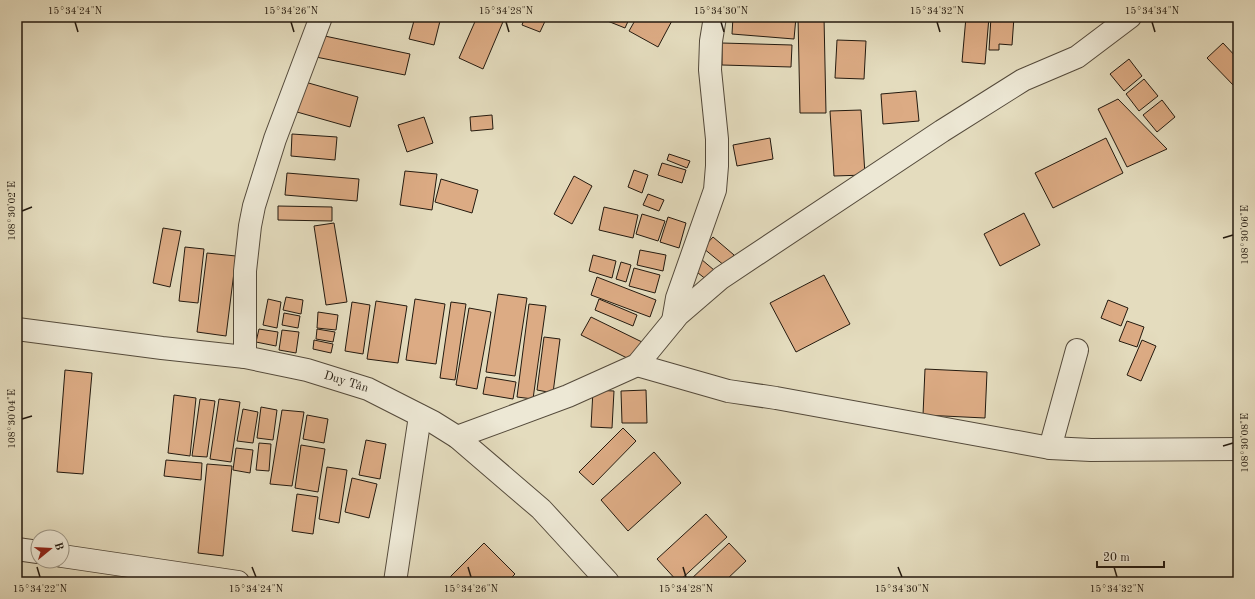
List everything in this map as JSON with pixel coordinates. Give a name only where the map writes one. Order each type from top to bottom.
[{"type":"street","points":[[245,357],[245,270],[254,206],[275,140],[321,17]]},
{"type":"street","points":[[673,321],[677,298],[715,190],[717,139],[710,70],[711,41],[715,17]]},
{"type":"street","points":[[457,437],[568,396],[637,365],[683,310],[721,278],[877,174],[1023,80],[1077,57],[1130,17]]},
{"type":"street","name":"Duy Tân","points":[[17,329],[245,357],[307,370],[368,389],[433,422],[457,437],[541,509],[608,582]]},
{"type":"street","points":[[1050,448],[1077,350]]},
{"type":"street","points":[[637,365],[728,391],[776,398],[1050,448],[1091,450],[1238,449]]},
{"type":"street","points":[[395,582],[420,416]]},
{"type":"street","points":[[17,549],[30,551]]},
{"type":"street","points":[[70,557],[238,582]]},
{"type":"building","points":[[415,17],[441,17],[434,45],[409,39]]},
{"type":"building","points":[[477,17],[505,17],[483,69],[459,58]]},
{"type":"building","points":[[525,17],[547,17],[540,32],[522,25]]},
{"type":"building","points":[[607,17],[630,17],[625,28],[605,20]]},
{"type":"building","points":[[637,17],[674,17],[658,47],[629,31]]},
{"type":"building","points":[[733,17],[796,17],[794,39],[732,34]]},
{"type":"building","points":[[798,17],[824,17],[826,113],[800,113]]},
{"type":"building","points":[[966,17],[989,17],[985,64],[962,62]]},
{"type":"building","points":[[991,17],[1014,17],[1012,45],[999,44],[999,50],[989,50]]},
{"type":"building","points":[[320,35],[410,54],[405,75],[316,57]]},
{"type":"building","points":[[837,40],[866,41],[864,79],[835,78]]},
{"type":"building","points":[[722,43],[792,45],[791,67],[722,65]]},
{"type":"building","points":[[1223,43],[1238,59],[1238,87],[1236,88],[1207,58]]},
{"type":"building","points":[[1129,59],[1142,76],[1124,91],[1110,74]]},
{"type":"building","points":[[1144,79],[1158,96],[1139,111],[1126,94]]},
{"type":"building","points":[[305,82],[358,97],[350,127],[297,112]]},
{"type":"building","points":[[916,91],[919,121],[883,124],[881,94]]},
{"type":"building","points":[[1118,99],[1167,149],[1127,167],[1098,109]]},
{"type":"building","points":[[1162,100],[1175,117],[1157,132],[1143,115]]},
{"type":"building","points":[[861,110],[865,175],[834,176],[830,111]]},
{"type":"building","points":[[492,115],[493,129],[471,131],[470,117]]},
{"type":"building","points":[[424,117],[433,143],[407,152],[398,125]]},
{"type":"building","points":[[292,134],[337,137],[335,160],[291,156]]},
{"type":"building","points":[[770,138],[773,159],[737,166],[733,145]]},
{"type":"building","points":[[1106,138],[1123,173],[1053,208],[1035,173]]},
{"type":"building","points":[[669,154],[690,161],[687,168],[667,160]]},
{"type":"building","points":[[662,163],[686,170],[682,183],[658,175]]},
{"type":"building","points":[[634,170],[648,175],[642,193],[628,187]]},
{"type":"building","points":[[405,171],[437,174],[432,210],[400,205]]},
{"type":"building","points":[[287,173],[359,179],[357,201],[285,195]]},
{"type":"building","points":[[574,176],[592,186],[572,224],[554,214]]},
{"type":"building","points":[[441,179],[478,190],[472,213],[435,202]]},
{"type":"building","points":[[648,194],[664,200],[659,211],[643,205]]},
{"type":"building","points":[[278,206],[332,207],[332,221],[278,220]]},
{"type":"building","points":[[604,207],[638,215],[633,238],[599,230]]},
{"type":"building","points":[[1024,213],[1040,245],[1000,266],[984,234]]},
{"type":"building","points":[[642,214],[665,221],[658,241],[636,234]]},
{"type":"building","points":[[668,217],[686,223],[679,248],[660,242]]},
{"type":"building","points":[[334,223],[347,302],[326,305],[314,226]]},
{"type":"building","points":[[163,228],[181,231],[170,287],[153,283]]},
{"type":"building","points":[[713,237],[734,255],[725,266],[703,248]]},
{"type":"building","points":[[185,247],[204,249],[198,303],[179,301]]},
{"type":"building","points":[[640,250],[666,255],[663,271],[637,265]]},
{"type":"building","points":[[207,253],[236,256],[226,336],[197,332]]},
{"type":"building","points":[[593,255],[616,261],[612,278],[589,271]]},
{"type":"building","points":[[701,259],[714,270],[707,280],[693,269]]},
{"type":"building","points":[[621,262],[631,265],[626,282],[616,279]]},
{"type":"building","points":[[634,268],[660,275],[655,293],[629,286]]},
{"type":"building","points":[[824,275],[850,324],[796,352],[770,303]]},
{"type":"building","points":[[597,277],[656,300],[650,317],[591,295]]},
{"type":"building","points":[[498,294],[527,298],[515,376],[486,372]]},
{"type":"building","points":[[286,297],[303,300],[301,314],[283,310]]},
{"type":"building","points":[[268,299],[281,302],[277,328],[263,325]]},
{"type":"building","points":[[415,299],[445,304],[436,364],[406,360]]},
{"type":"building","points":[[599,299],[637,315],[633,326],[595,310]]},
{"type":"building","points":[[1108,300],[1128,308],[1121,326],[1101,318]]},
{"type":"building","points":[[376,301],[407,306],[398,363],[367,359]]},
{"type":"building","points":[[352,302],[370,305],[363,354],[345,351]]},
{"type":"building","points":[[451,302],[466,304],[455,380],[440,378]]},
{"type":"building","points":[[529,304],[546,306],[533,399],[517,397]]},
{"type":"building","points":[[469,308],[491,312],[477,389],[456,385]]},
{"type":"building","points":[[318,312],[338,315],[336,330],[317,328]]},
{"type":"building","points":[[284,313],[300,316],[298,328],[282,325]]},
{"type":"building","points":[[591,317],[642,342],[633,361],[581,335]]},
{"type":"building","points":[[1127,321],[1144,327],[1137,347],[1119,341]]},
{"type":"building","points":[[259,329],[278,332],[276,346],[256,342]]},
{"type":"building","points":[[317,329],[335,332],[333,342],[316,339]]},
{"type":"building","points":[[282,330],[299,332],[296,353],[279,350]]},
{"type":"building","points":[[544,337],[560,339],[553,393],[537,390]]},
{"type":"building","points":[[314,340],[333,344],[331,353],[313,349]]},
{"type":"building","points":[[1142,340],[1156,346],[1141,381],[1127,375]]},
{"type":"building","points":[[925,369],[987,372],[985,418],[923,415]]},
{"type":"building","points":[[65,370],[92,373],[83,474],[57,472]]},
{"type":"building","points":[[486,377],[516,382],[513,399],[483,394]]},
{"type":"building","points":[[593,390],[614,391],[612,428],[591,427]]},
{"type":"building","points":[[646,390],[647,423],[622,423],[621,391]]},
{"type":"building","points":[[174,395],[196,398],[190,456],[168,453]]},
{"type":"building","points":[[200,399],[215,401],[207,457],[192,456]]},
{"type":"building","points":[[219,399],[240,402],[231,462],[210,459]]},
{"type":"building","points":[[261,407],[277,410],[273,440],[257,438]]},
{"type":"building","points":[[243,409],[258,412],[253,443],[237,441]]},
{"type":"building","points":[[282,410],[304,412],[292,486],[270,484]]},
{"type":"building","points":[[307,415],[328,419],[324,443],[303,439]]},
{"type":"building","points":[[623,428],[636,441],[593,485],[579,472]]},
{"type":"building","points":[[366,440],[386,444],[380,479],[359,475]]},
{"type":"building","points":[[259,443],[271,444],[269,471],[256,470]]},
{"type":"building","points":[[301,445],[325,449],[318,492],[295,488]]},
{"type":"building","points":[[236,448],[253,450],[250,473],[233,470]]},
{"type":"building","points":[[654,452],[681,483],[628,531],[601,500]]},
{"type":"building","points":[[166,460],[202,463],[201,480],[164,476]]},
{"type":"building","points":[[207,464],[232,466],[223,556],[198,553]]},
{"type":"building","points":[[327,467],[347,470],[339,523],[319,519]]},
{"type":"building","points":[[352,478],[377,484],[369,518],[345,512]]},
{"type":"building","points":[[297,494],[318,497],[313,534],[292,531]]},
{"type":"building","points":[[706,514],[727,537],[678,582],[657,559]]},
{"type":"building","points":[[484,543],[515,574],[507,582],[445,582]]},
{"type":"building","points":[[729,543],[746,561],[724,582],[688,582]]}]
